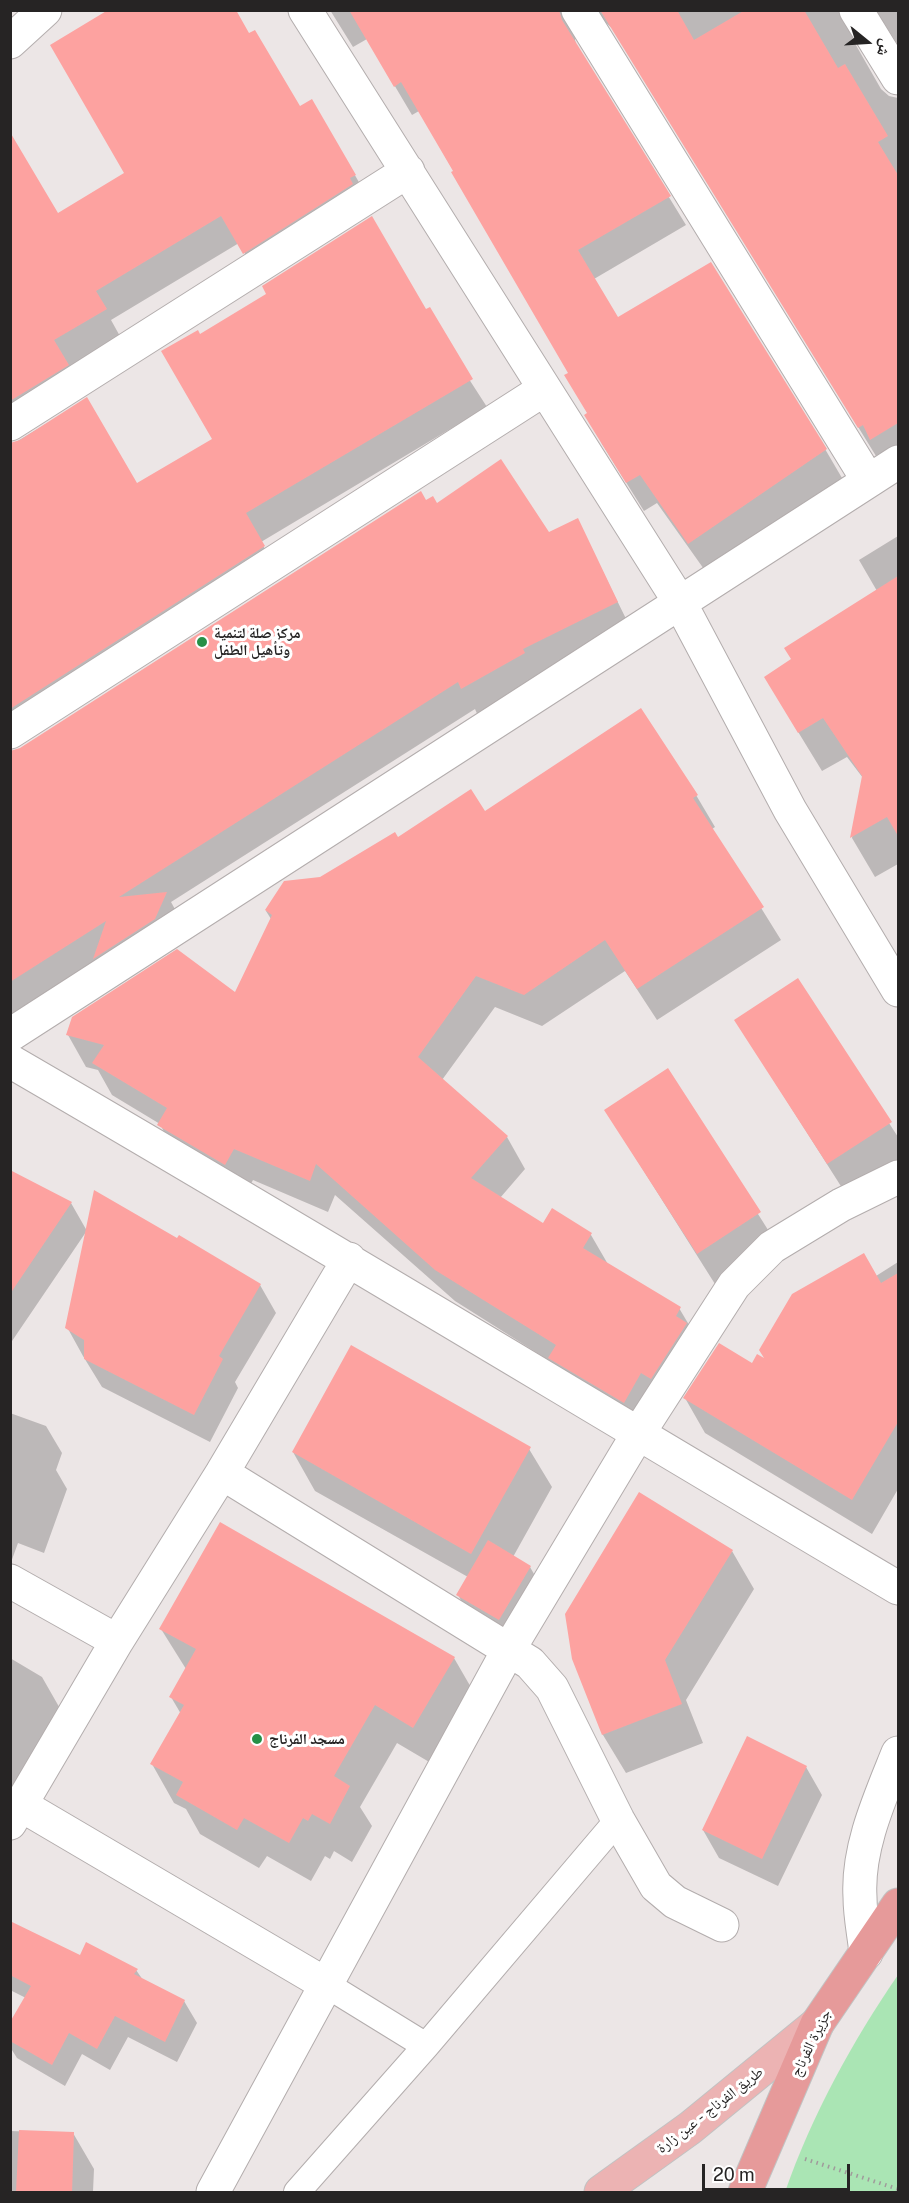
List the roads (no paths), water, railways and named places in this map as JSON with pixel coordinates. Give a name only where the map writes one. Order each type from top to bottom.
[{"type":"highway","name":"جزيرة الفرناج","points":[[745,2193],[817,2024],[898,1905]]},
{"type":"main road","name":"طريق الفرناج - عين زارة","points":[[601,2193],[690,2128],[817,2024]]},
{"type":"street","points":[[10,42],[45,10]]},
{"type":"street","points":[[305,10],[408,171],[543,390],[679,601],[789,810],[898,990]]},
{"type":"street","points":[[578,10],[868,480]]},
{"type":"street","points":[[856,10],[898,78]]},
{"type":"street","points":[[10,424],[408,171]]},
{"type":"street","points":[[10,732],[543,390]]},
{"type":"street","points":[[10,1035],[679,601],[898,462]]},
{"type":"street","points":[[10,1061],[349,1259],[898,1588]]},
{"type":"street","points":[[213,2193],[509,1649],[638,1434],[734,1285],[772,1247],[841,1205],[898,1177]]},
{"type":"street","points":[[327,1985],[16,1814],[117,1641],[222,1473],[349,1259]]},
{"type":"street","points":[[222,1473],[530,1663],[552,1688],[647,1873],[664,1895],[722,1925]]},
{"type":"street","points":[[10,1581],[117,1641]]},
{"type":"street","points":[[866,1953],[859,1895],[865,1848],[879,1801],[898,1753]]},
{"type":"lane","points":[[297,2193],[426,2046],[618,1820]]},
{"type":"lane","points":[[327,1985],[426,2046]]},
{"type":"place","name":"مركز صلة لتنمية وتأهيل الطفل","points":[[202,642]]},
{"type":"place","name":"مسجد الفرناج","points":[[257,1739]]}]
